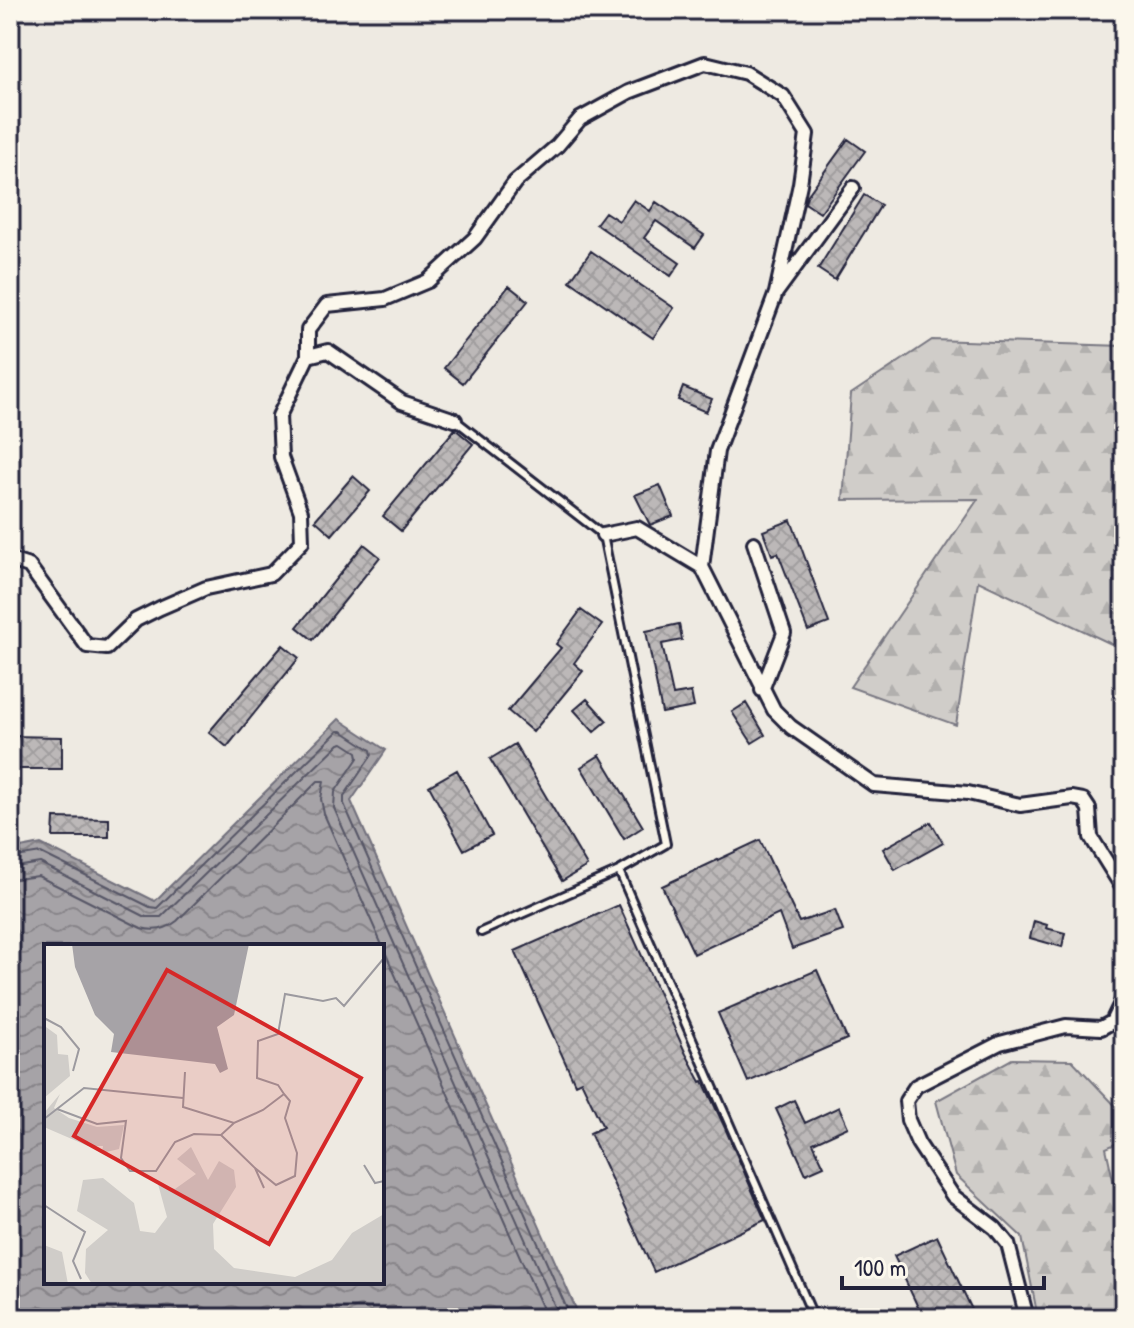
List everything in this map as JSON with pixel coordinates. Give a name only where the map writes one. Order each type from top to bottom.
[{"type":"street","points":[[10,560],[29,566],[87,646],[107,648],[136,620],[160,608],[206,588],[271,574],[302,542],[301,512],[281,457],[279,416],[308,356],[308,330],[327,305],[385,299],[428,281],[475,238],[515,182],[557,146],[580,119],[629,92],[705,63],[746,73],[783,96],[807,134],[800,184],[776,293],[717,451],[702,567]]},
{"type":"street","points":[[776,293],[853,188]]},
{"type":"street","points":[[308,356],[328,351],[402,402],[455,420]]},
{"type":"street","points":[[603,535],[637,528],[702,567],[774,710],[791,727],[874,785],[968,793],[1020,805],[1072,798],[1083,800],[1089,809],[1091,837],[1124,890]]},
{"type":"street","points":[[754,543],[784,633],[762,690]]},
{"type":"street","points":[[1027,1318],[1008,1244],[995,1228],[953,1196],[918,1143],[908,1120],[906,1101],[916,1086],[1000,1043],[1066,1026],[1101,1028],[1112,1022],[1124,997]]},
{"type":"lane","points":[[455,420],[603,535],[666,844],[619,871],[481,932]]},
{"type":"lane","points":[[619,871],[814,1318]]},
{"type":"green space","points":[[932,340],[1124,346],[1124,664],[1120,648],[978,581],[956,725],[850,687],[978,499],[843,500],[851,394]]},
{"type":"green space","points":[[1012,1059],[1072,1060],[1124,1115],[1124,1140],[1106,1148],[1114,1184],[1124,1196],[1124,1318],[1038,1318],[1022,1237],[956,1175],[936,1101]]},
{"type":"water","points":[[339,719],[386,750],[351,801],[580,1318],[10,1318],[10,850],[41,844],[155,901]]},
{"type":"building","points":[[848,139],[865,151],[820,213],[805,203],[807,196]]},
{"type":"building","points":[[864,195],[881,205],[835,280],[818,269]]},
{"type":"building","points":[[634,200],[650,211],[656,202],[704,235],[695,248],[656,221],[644,238],[680,263],[671,276],[596,224],[605,212],[619,221]]},
{"type":"building","points":[[591,251],[674,308],[653,338],[570,281]]},
{"type":"building","points":[[509,286],[528,301],[463,383],[444,368]]},
{"type":"building","points":[[683,387],[712,399],[706,412],[678,400]]},
{"type":"building","points":[[455,429],[473,444],[401,531],[383,516]]},
{"type":"building","points":[[353,476],[370,491],[332,535],[315,520]]},
{"type":"building","points":[[660,485],[673,516],[650,525],[635,495]]},
{"type":"building","points":[[791,520],[829,623],[808,631],[778,553],[772,555],[763,531]]},
{"type":"building","points":[[364,544],[380,557],[313,640],[297,627]]},
{"type":"building","points":[[581,610],[602,625],[574,663],[583,671],[533,732],[508,711],[561,648],[556,644]]},
{"type":"building","points":[[679,624],[682,640],[662,644],[673,695],[691,692],[694,707],[662,713],[646,631]]},
{"type":"building","points":[[283,645],[299,658],[227,747],[209,732]]},
{"type":"building","points":[[587,699],[607,721],[594,732],[574,710]]},
{"type":"building","points":[[746,703],[765,735],[752,743],[732,712]]},
{"type":"building","points":[[10,736],[62,737],[62,769],[10,769]]},
{"type":"building","points":[[515,744],[587,866],[562,881],[490,759]]},
{"type":"building","points":[[600,755],[643,827],[624,839],[581,767]]},
{"type":"building","points":[[457,770],[492,835],[464,850],[429,786]]},
{"type":"building","points":[[54,818],[109,819],[109,837],[53,837]]},
{"type":"building","points":[[931,822],[943,843],[895,870],[883,849]]},
{"type":"building","points":[[760,840],[799,922],[835,910],[843,931],[792,949],[779,914],[694,954],[662,886]]},
{"type":"building","points":[[619,905],[765,1220],[654,1272],[590,1133],[603,1127],[581,1081],[575,1084],[515,951]]},
{"type":"building","points":[[1034,921],[1065,933],[1062,947],[1030,938]]},
{"type":"building","points":[[817,970],[847,1039],[748,1082],[718,1013]]},
{"type":"building","points":[[794,1100],[805,1123],[839,1107],[848,1127],[813,1143],[824,1166],[806,1174],[776,1109]]},
{"type":"building","points":[[937,1236],[976,1318],[923,1318],[894,1256]]}]
